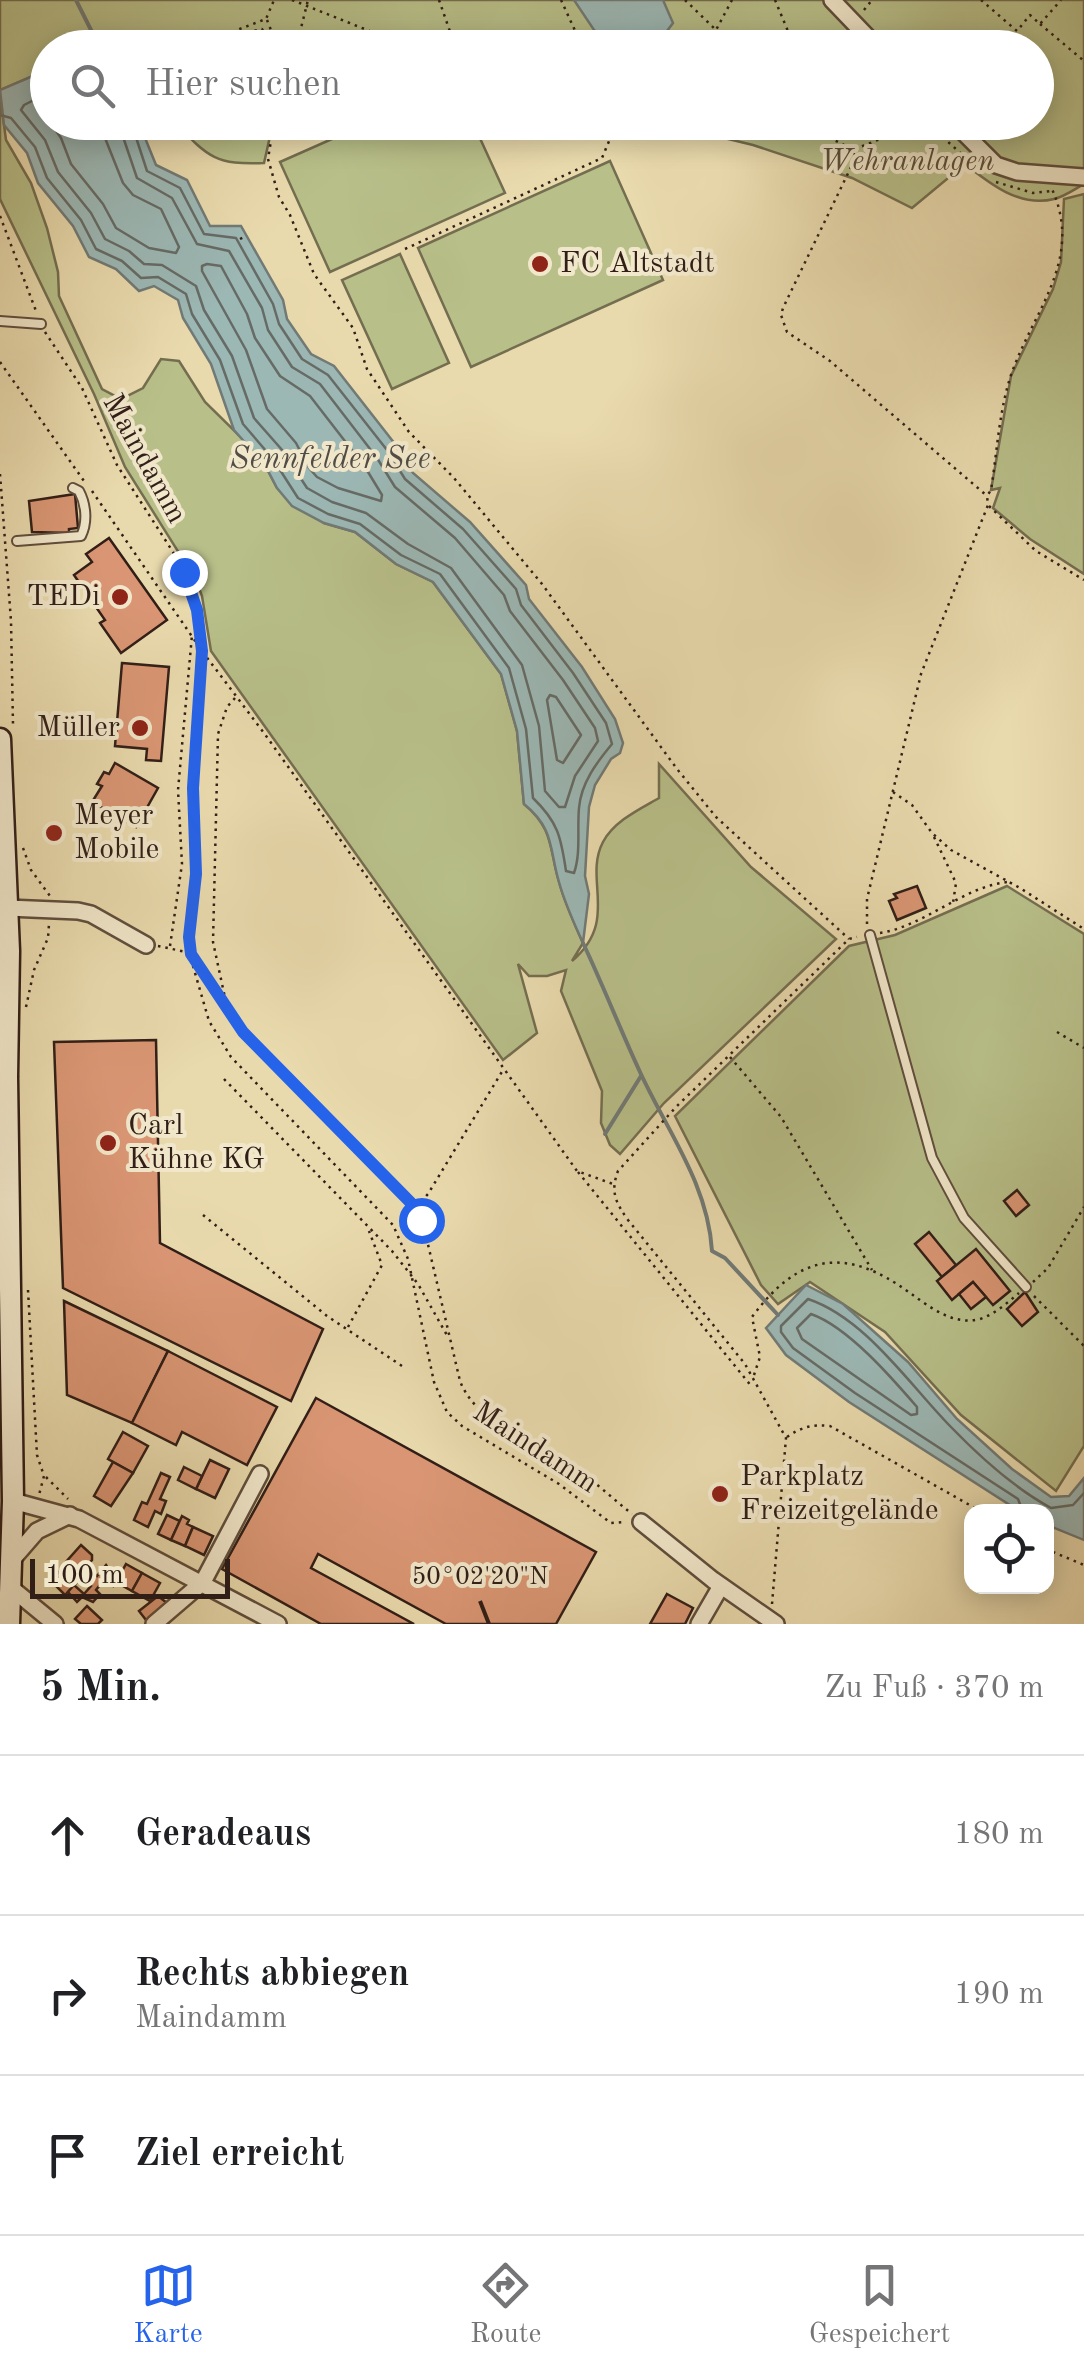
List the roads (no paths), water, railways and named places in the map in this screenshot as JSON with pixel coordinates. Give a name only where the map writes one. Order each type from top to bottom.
[{"type":"main road","points":[[0,739],[8,908],[3,1076],[12,1428],[6,1501],[11,1561],[9,1624]]},
{"type":"main road","points":[[0,1448],[12,1428]]},
{"type":"street","points":[[832,0],[861,30]]},
{"type":"street","points":[[972,140],[996,164],[1017,172],[1084,177]]},
{"type":"street","points":[[8,908],[91,914],[146,945]]},
{"type":"street","points":[[154,1624],[203,1582],[260,1474]]},
{"type":"street","points":[[6,1501],[70,1515],[278,1624]]},
{"type":"street","points":[[11,1561],[37,1531],[70,1515]]},
{"type":"street","points":[[641,1522],[776,1624]]},
{"type":"street","points":[[10,1586],[55,1624]]},
{"type":"street","points":[[699,1624],[721,1586]]},
{"type":"lane","points":[[0,321],[41,324]]},
{"type":"lane","points":[[17,541],[81,536],[86,524],[84,499],[73,488]]},
{"type":"lane","points":[[870,934],[932,1158],[964,1218],[1026,1288]]},
{"type":"water","points":[[574,0],[663,0],[673,23],[668,30],[594,30]]},
{"type":"water","name":"Sennfelder See","points":[[30,77],[30,140],[146,140],[156,165],[187,180],[210,226],[241,226],[283,300],[287,319],[311,354],[334,366],[413,473],[470,522],[526,585],[529,599],[582,667],[615,719],[623,743],[620,753],[611,759],[595,785],[589,807],[585,876],[589,894],[583,943],[561,890],[546,831],[524,804],[517,731],[501,674],[433,582],[396,564],[355,532],[324,523],[292,506],[265,465],[234,430],[211,364],[183,318],[178,300],[154,286],[139,291],[116,269],[89,257],[73,226],[38,183],[27,153],[4,125],[0,90]]},
{"type":"water","points":[[806,1285],[843,1304],[908,1362],[957,1419],[1012,1469],[1051,1497],[1069,1496],[1084,1478],[1084,1540],[1054,1528],[1054,1504],[1008,1504],[849,1402],[786,1355],[766,1328]]},
{"type":"waterway","points":[[76,0],[91,30]]},
{"type":"waterway","name":"Sennfelder See","points":[[583,943],[640,1072],[695,1180],[712,1251],[725,1258],[778,1315]]},
{"type":"waterway","points":[[605,1134],[641,1076]]},
{"type":"place","name":"FC Altstadt","points":[[540,264]]},
{"type":"place","name":"TEDi","points":[[120,597]]},
{"type":"place","name":"Müller","points":[[140,728]]},
{"type":"place","name":"Meyer Mobile","points":[[54,833]]},
{"type":"place","name":"Carl Kühne KG","points":[[108,1143]]},
{"type":"place","name":"Parkplatz Freizeitgelände","points":[[720,1494]]},
{"type":"park label","name":"Wehranlagen","points":[[907,162]]}]
